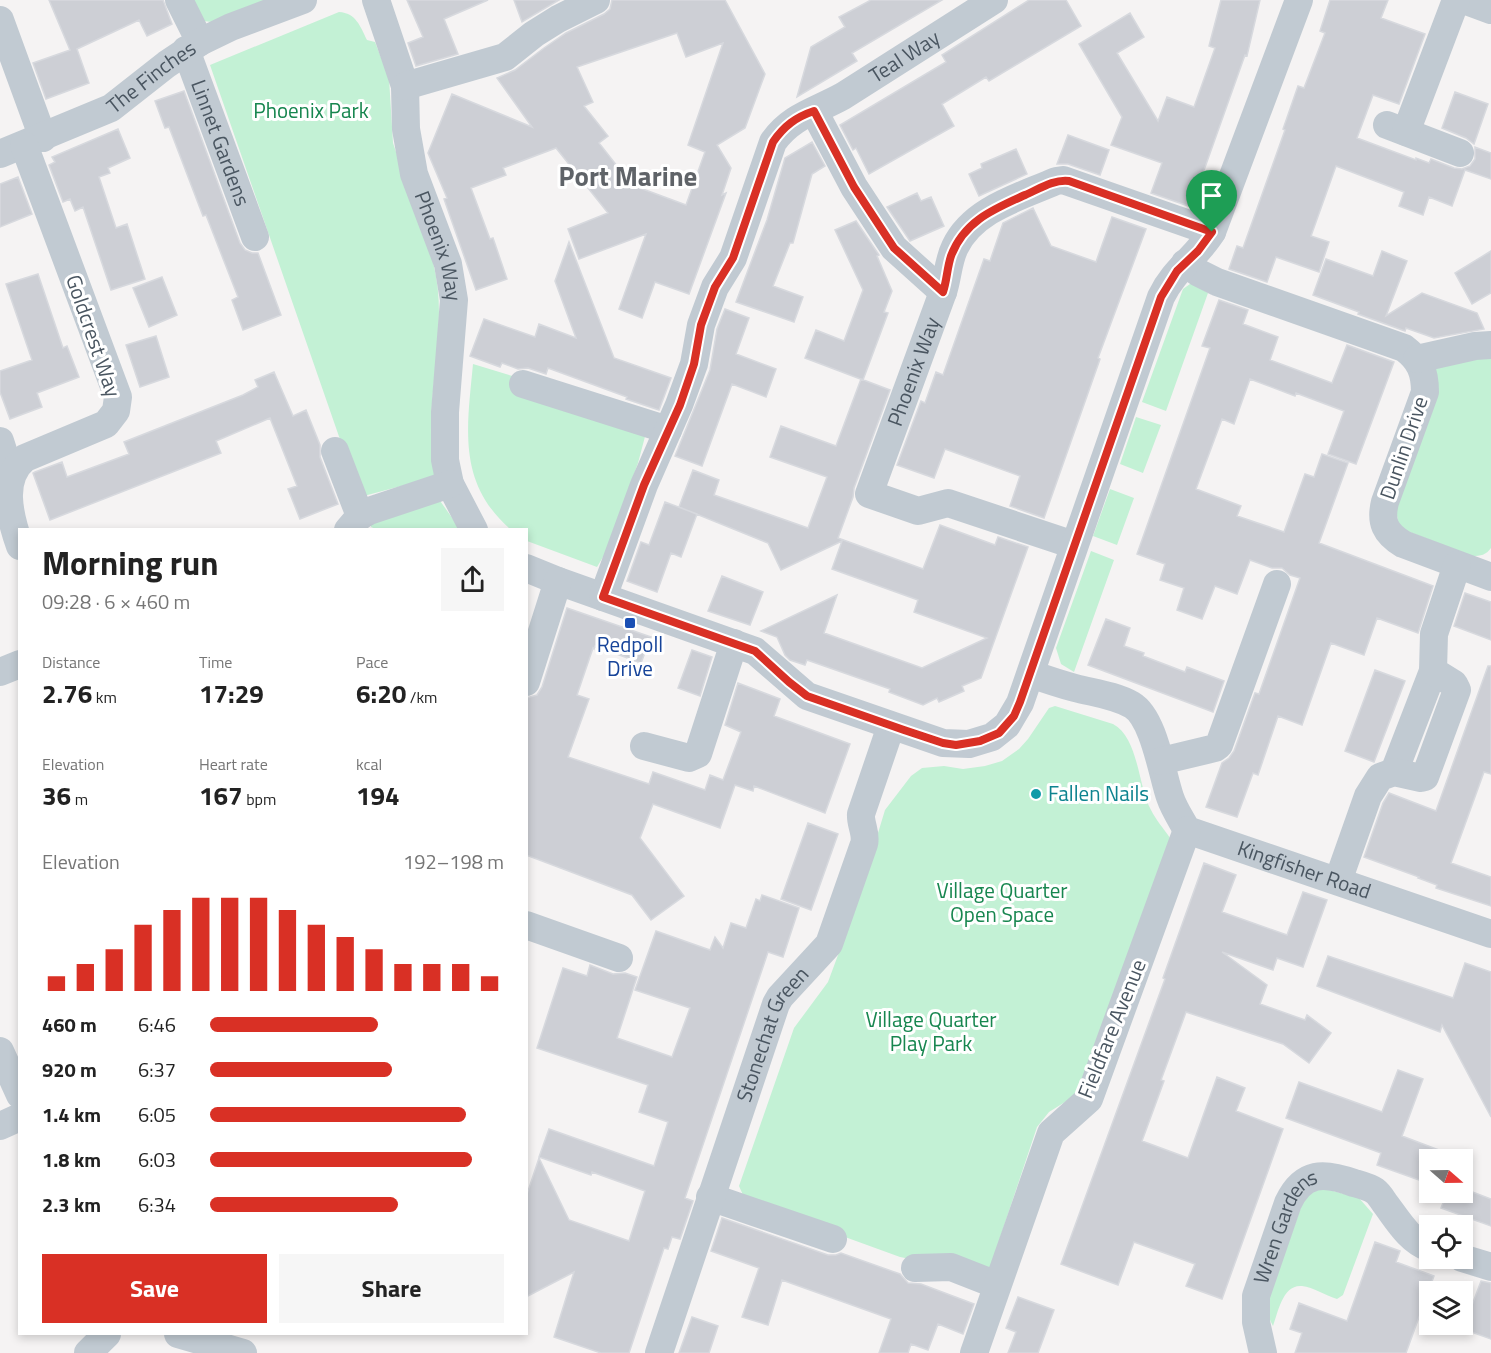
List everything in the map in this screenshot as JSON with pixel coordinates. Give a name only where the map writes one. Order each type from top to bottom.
[{"type":"street","name":"Linnet Gardens","points":[[178,0],[255,237]]},
{"type":"street","name":"The Finches","points":[[22,146],[111,108],[193,46],[231,27],[303,0]]},
{"type":"street","name":"Phoenix Way","points":[[376,0],[405,86],[406,129],[414,174],[448,264],[454,300],[445,412],[444,460],[450,484],[473,528]]},
{"type":"street","points":[[405,86],[505,57],[534,34],[596,0]]},
{"type":"street","name":"Teal Way","points":[[603,597],[644,485],[694,364],[701,325],[715,287],[733,258],[773,142],[782,128],[799,116],[814,111],[852,90],[994,0]]},
{"type":"street","points":[[528,569],[762,655],[807,696],[891,726],[943,743],[969,744],[999,733],[1017,709],[1031,674],[1161,297],[1168,283],[1205,243],[1212,232],[1299,0]]},
{"type":"street","points":[[1456,0],[1396,128],[1460,153]]},
{"type":"street","points":[[1464,0],[1491,10]]},
{"type":"street","name":"Goldcrest Way","points":[[0,20],[22,146],[118,398],[116,411],[106,424],[25,458],[9,469]]},
{"type":"street","points":[[814,111],[854,187],[894,248],[943,292]]},
{"type":"street","name":"Phoenix Way","points":[[1074,545],[948,503],[918,512],[869,494],[943,292],[950,258],[960,238],[974,222],[990,210],[1056,181],[1069,181],[1212,232]]},
{"type":"street","points":[[1185,263],[1217,282],[1404,348],[1417,359],[1475,346],[1491,345]]},
{"type":"street","name":"Dunlin Drive","points":[[1417,359],[1424,374],[1425,392],[1384,501],[1382,518],[1387,532],[1403,544],[1490,575]]},
{"type":"street","points":[[523,384],[668,430]]},
{"type":"street","points":[[0,441],[9,469],[4,481],[3,496],[18,540]]},
{"type":"street","points":[[335,452],[354,523],[369,511],[450,484]]},
{"type":"street","points":[[1338,881],[1372,786],[1380,777],[1394,772],[1425,777],[1457,690],[1455,684],[1433,671],[1434,634],[1457,565]]},
{"type":"street","points":[[528,676],[558,581]]},
{"type":"street","points":[[1161,761],[1215,748],[1219,745],[1277,584]]},
{"type":"street","points":[[644,746],[689,758],[698,754],[734,643]]},
{"type":"street","points":[[0,672],[18,665]]},
{"type":"street","points":[[1031,674],[1110,696],[1134,706],[1146,720],[1161,761],[1172,803],[1187,830]]},
{"type":"street","name":"Stonechat Green","points":[[659,1353],[778,1000],[829,944],[864,844],[861,814],[891,726]]},
{"type":"street","name":"Kingfisher Road","points":[[1187,830],[1491,934]]},
{"type":"street","name":"Fieldfare Avenue","points":[[974,1353],[1051,1133],[1089,1099],[1187,830]]},
{"type":"street","points":[[528,926],[618,958]]},
{"type":"street","points":[[0,1051],[18,1091]]},
{"type":"street","points":[[0,1126],[18,1119]]},
{"type":"street","name":"Wren Gardens","points":[[1263,1353],[1256,1322],[1256,1296],[1288,1203],[1293,1191],[1303,1182],[1333,1176],[1375,1191],[1419,1244]]},
{"type":"street","points":[[710,1197],[833,1239]]},
{"type":"street","points":[[1473,1261],[1491,1267]]},
{"type":"street","points":[[915,1268],[951,1268],[998,1285]]},
{"type":"street","points":[[88,1353],[106,1335]]},
{"type":"street","points":[[180,1335],[243,1353]]},
{"type":"green space","points":[[193,0],[273,0],[212,22],[203,21]]},
{"type":"green space","name":"Phoenix Park","points":[[339,12],[350,15],[360,25],[367,40],[375,42],[389,78],[393,143],[433,262],[439,305],[431,413],[431,446],[435,477],[360,497],[210,65]]},
{"type":"green space","points":[[1190,284],[1208,293],[1166,411],[1142,402],[1183,289]]},
{"type":"green space","points":[[1491,352],[1491,548],[1483,555],[1472,556],[1399,528],[1396,509],[1433,366]]},
{"type":"green space","points":[[473,364],[519,378],[647,429],[638,463],[606,552],[597,567],[528,541],[528,528],[509,528],[493,511],[473,473],[469,453],[469,410]]},
{"type":"green space","points":[[1136,417],[1161,425],[1143,473],[1120,464]]},
{"type":"green space","points":[[1110,489],[1134,498],[1117,545],[1093,536]]},
{"type":"green space","points":[[438,498],[459,528],[373,528],[371,527],[371,521]]},
{"type":"green space","points":[[1091,551],[1114,560],[1074,672],[1061,664],[1056,648]]},
{"type":"green space","name":"Village Quarter Open Space","points":[[1055,706],[1113,724],[1122,731],[1133,751],[1151,810],[1170,838],[1080,1090],[1049,1112],[1037,1127],[988,1274],[900,1257],[823,1229],[743,1195],[739,1186],[794,1028],[828,982],[854,912],[885,810],[911,776],[922,768],[944,766],[963,769],[1002,761],[1019,749],[1049,708]]},
{"type":"green space","points":[[1322,1188],[1359,1198],[1373,1214],[1343,1295],[1337,1299],[1302,1286],[1290,1289],[1282,1300],[1273,1326],[1269,1318],[1267,1302],[1304,1199]]},
{"type":"building","points":[[49,0],[163,0],[172,24],[147,36],[139,20],[77,49],[89,83],[46,99],[33,63],[70,50]]},
{"type":"building","points":[[407,0],[488,0],[444,19],[458,54],[416,66],[408,43],[423,37]]},
{"type":"building","points":[[514,0],[559,0],[522,22]]},
{"type":"building","points":[[612,0],[725,0],[765,74],[745,128],[717,145],[731,168],[722,195],[726,193],[689,294],[655,282],[642,318],[619,309],[646,234],[579,259],[568,229],[608,213],[556,148],[503,168],[506,175],[471,188],[490,239],[493,238],[507,279],[476,290],[444,199],[447,198],[428,153],[452,94],[532,127],[497,78],[515,70],[566,33],[610,9]],"holes":[[[677,33],[686,57],[723,43],[688,145],[705,152],[686,205],[632,185],[599,143],[608,136],[584,106],[593,102],[577,67]]]},
{"type":"building","points":[[871,0],[942,0],[852,53],[857,61],[797,97],[811,47],[845,27],[839,17]]},
{"type":"building","points":[[1029,0],[1066,0],[1081,26],[989,81],[986,77],[942,104],[954,126],[869,174],[856,148],[853,150],[840,125],[946,62],[942,55]]},
{"type":"building","points":[[1221,0],[1260,0],[1247,56],[1245,55],[1198,187],[1201,188],[1194,208],[1151,193],[1162,163],[1111,145],[1122,117],[1079,44],[1130,13],[1144,37],[1117,53],[1158,121],[1167,97],[1194,107],[1215,48],[1209,46]]},
{"type":"building","points":[[1330,0],[1388,0],[1381,18],[1425,34],[1399,104],[1373,95],[1357,138],[1416,160],[1416,158],[1429,163],[1431,159],[1462,169],[1470,166],[1475,159],[1475,147],[1491,153],[1491,179],[1465,170],[1452,206],[1429,197],[1423,215],[1399,206],[1404,192],[1336,166],[1311,236],[1329,242],[1319,272],[1276,257],[1267,282],[1229,269],[1237,246],[1243,248],[1285,130],[1283,129],[1298,86],[1304,88],[1325,33],[1320,31]]},
{"type":"building","points":[[184,91],[240,243],[245,250],[258,253],[281,315],[243,330],[232,300],[238,297],[206,215],[203,216],[169,127],[165,128],[155,101]]},
{"type":"building","points":[[1455,92],[1488,104],[1474,144],[1442,128]]},
{"type":"building","points":[[118,129],[130,158],[108,168],[110,173],[99,177],[116,228],[127,224],[145,279],[111,290],[83,207],[75,211],[70,199],[63,202],[49,165],[55,162],[52,157]]},
{"type":"building","points":[[1068,135],[1109,150],[1100,175],[1068,164],[1057,164]]},
{"type":"building","points":[[812,142],[825,166],[812,174],[793,243],[790,243],[773,286],[803,297],[794,322],[736,302],[767,220],[785,158]]},
{"type":"building","points":[[1016,149],[1027,174],[979,196],[969,174],[982,168],[981,164]]},
{"type":"building","points":[[18,177],[32,214],[0,227],[0,184]]},
{"type":"building","points":[[917,193],[921,201],[931,197],[944,226],[910,241],[887,207]]},
{"type":"building","points":[[1033,208],[1051,246],[1096,262],[1112,217],[1146,229],[1098,358],[1100,359],[1044,518],[1010,506],[1020,476],[945,449],[934,478],[897,465],[921,401],[925,403],[936,372],[943,375],[984,259],[990,261],[1003,223]]},
{"type":"building","points":[[856,221],[879,255],[877,256],[892,291],[884,312],[888,313],[863,380],[805,358],[816,330],[844,341],[863,290],[835,230]]},
{"type":"building","points":[[569,242],[614,358],[671,378],[659,410],[548,368],[546,374],[528,368],[518,369],[502,363],[500,367],[470,356],[484,319],[535,337],[539,324],[576,338],[555,281]]},
{"type":"building","points":[[1382,251],[1407,261],[1386,316],[1422,293],[1477,313],[1484,329],[1434,338],[1406,328],[1405,331],[1313,295],[1326,259],[1373,276]]},
{"type":"building","points":[[1491,251],[1491,293],[1472,304],[1455,273]]},
{"type":"building","points":[[38,274],[63,348],[67,346],[79,377],[37,393],[42,407],[10,419],[0,392],[0,371],[32,360],[6,284]]},
{"type":"building","points":[[162,277],[177,315],[149,327],[133,288]]},
{"type":"building","points":[[1219,300],[1248,310],[1243,324],[1278,337],[1270,360],[1332,383],[1347,345],[1394,362],[1356,464],[1328,454],[1344,411],[1250,379],[1234,424],[1222,419],[1196,489],[1241,506],[1237,516],[1284,532],[1305,474],[1314,477],[1322,454],[1348,463],[1319,543],[1433,586],[1418,633],[1377,618],[1364,655],[1331,643],[1302,725],[1278,716],[1258,775],[1253,773],[1237,817],[1206,807],[1222,763],[1234,751],[1255,693],[1259,694],[1300,578],[1290,575],[1282,568],[1272,568],[1250,560],[1237,594],[1215,586],[1202,619],[1177,610],[1184,588],[1160,580],[1165,564],[1137,554],[1210,348],[1202,346]]},
{"type":"building","points":[[725,309],[749,318],[736,354],[776,369],[766,397],[732,384],[702,466],[675,456],[710,370],[717,329]]},
{"type":"building","points":[[156,336],[169,377],[140,387],[126,345]]},
{"type":"building","points":[[274,372],[293,416],[306,410],[320,445],[320,457],[338,504],[300,519],[288,489],[297,486],[270,418],[216,441],[221,453],[50,520],[33,473],[62,462],[67,477],[129,454],[124,442],[243,395],[258,387],[255,380]]},
{"type":"building","points":[[861,379],[890,390],[838,538],[923,569],[940,525],[995,545],[998,537],[1028,547],[981,678],[962,686],[964,691],[939,702],[937,698],[923,705],[889,692],[890,689],[807,660],[805,665],[790,660],[785,655],[777,637],[761,631],[837,595],[824,633],[922,668],[987,638],[914,612],[918,600],[832,569],[842,541],[781,570],[768,543],[679,507],[693,470],[719,480],[714,495],[808,528],[827,477],[770,457],[781,426],[836,446]]},
{"type":"building","points":[[665,502],[697,514],[681,557],[671,553],[657,592],[627,581],[641,542],[649,545]]},
{"type":"building","points":[[722,576],[763,592],[750,625],[708,611]]},
{"type":"building","points":[[1465,593],[1491,602],[1491,640],[1454,626]]},
{"type":"building","points":[[567,608],[651,637],[641,663],[595,646],[593,648],[577,695],[589,699],[568,757],[649,784],[653,772],[705,790],[710,775],[723,780],[741,732],[725,725],[738,683],[780,699],[774,716],[850,744],[825,813],[754,786],[753,791],[735,785],[720,828],[653,804],[640,838],[684,896],[651,920],[632,895],[528,856],[528,697],[537,695],[542,687]]},
{"type":"building","points":[[1106,619],[1130,628],[1124,646],[1144,653],[1143,656],[1185,672],[1187,667],[1224,681],[1213,712],[1088,665]]},
{"type":"building","points":[[692,650],[712,657],[700,696],[678,688]]},
{"type":"building","points":[[1488,666],[1491,666],[1491,774],[1484,772],[1451,863],[1491,877],[1491,906],[1436,888],[1437,885],[1419,877],[1364,857],[1383,803],[1389,793],[1436,811]]},
{"type":"building","points":[[1375,670],[1405,681],[1374,762],[1345,751]]},
{"type":"building","points":[[808,823],[838,834],[811,910],[781,899]]},
{"type":"building","points":[[1204,863],[1236,875],[1222,912],[1287,935],[1303,892],[1327,900],[1303,967],[1277,958],[1273,970],[1222,952],[1267,985],[1260,1004],[1305,1020],[1307,1015],[1331,1033],[1309,1063],[1283,1044],[1186,1012],[1142,1141],[1188,1158],[1217,1077],[1245,1088],[1236,1111],[1283,1129],[1222,1299],[1186,1286],[1195,1264],[1134,1242],[1118,1285],[1061,1264],[1165,979],[1163,978]]},
{"type":"building","points":[[762,895],[799,908],[783,957],[768,952],[685,1198],[693,1201],[680,1239],[672,1237],[668,1249],[664,1248],[629,1353],[601,1353],[554,1337],[574,1272],[528,1296],[528,1191],[539,1158],[569,1220],[629,1241],[645,1191],[592,1172],[591,1175],[539,1157],[549,1129],[654,1166],[668,1122],[639,1112],[648,1085],[537,1048],[563,968],[587,976],[590,965],[613,974],[625,973],[637,977],[617,1038],[672,1057],[690,1008],[635,990],[656,931],[710,950],[715,937],[723,948],[731,923],[746,928],[756,899],[760,901]]},
{"type":"building","points":[[1328,956],[1453,998],[1465,963],[1491,972],[1491,1117],[1442,1025],[1440,1032],[1317,986]]},
{"type":"building","points":[[1398,1070],[1423,1079],[1402,1136],[1436,1149],[1419,1149],[1419,1180],[1377,1165],[1381,1153],[1286,1118],[1299,1082],[1382,1112]]},
{"type":"building","points":[[1473,1192],[1491,1199],[1491,1226],[1473,1220],[1473,1215],[1460,1215],[1441,1208],[1443,1203],[1473,1203]]},
{"type":"building","points":[[722,1218],[828,1255],[841,1253],[900,1274],[908,1283],[921,1284],[974,1304],[963,1334],[938,1324],[928,1350],[911,1344],[908,1353],[879,1353],[891,1319],[782,1280],[768,1325],[742,1317],[759,1268],[711,1251]]},
{"type":"building","points":[[1375,1242],[1400,1251],[1396,1262],[1434,1276],[1432,1281],[1419,1281],[1419,1317],[1406,1353],[1295,1353],[1302,1333],[1290,1329],[1299,1303],[1347,1321]]},
{"type":"building","points":[[1481,1281],[1491,1283],[1491,1339],[1473,1333],[1473,1302]]},
{"type":"building","points":[[1018,1297],[1054,1310],[1038,1353],[1008,1353],[1016,1332],[1006,1328]]},
{"type":"building","points":[[692,1317],[718,1326],[709,1353],[679,1353]]},
{"type":"place","name":"Redpoll Drive","points":[[630,623]]},
{"type":"place","name":"Fallen Nails","points":[[1036,794]]},
{"type":"district","name":"Port Marine","points":[[628,177]]},
{"type":"route","points":[[814,111],[854,187],[894,248],[943,292],[950,258],[960,238],[974,222],[990,210],[1056,181],[1069,181],[1212,232],[1198,251],[1177,271],[1161,297],[1031,674],[1014,716],[999,733],[980,741],[956,745],[904,730],[807,696],[755,651],[603,597],[644,485],[680,405],[697,354],[701,325],[715,287],[733,258],[766,158],[782,128],[799,116],[814,111]]},
{"type":"park label","name":"Village Quarter Play Park","points":[[931,1032]]}]
